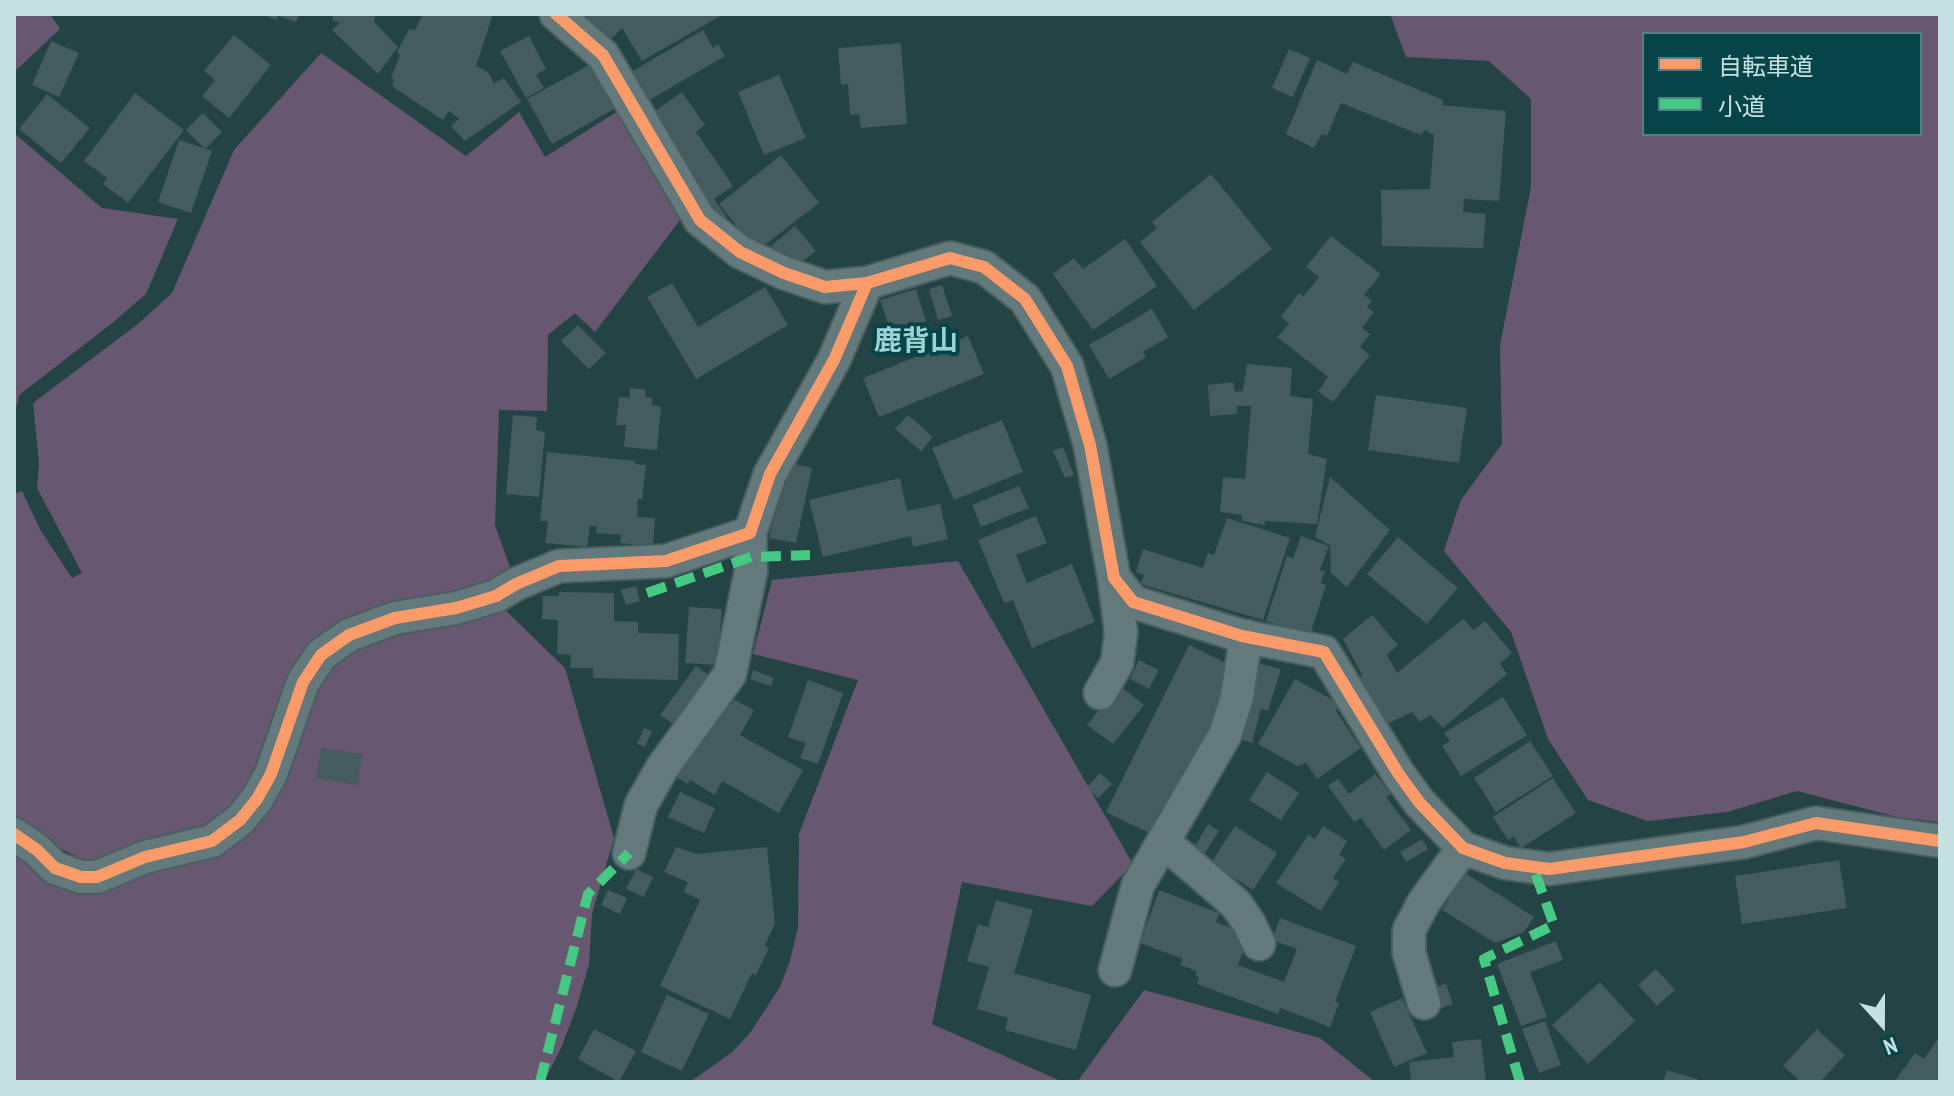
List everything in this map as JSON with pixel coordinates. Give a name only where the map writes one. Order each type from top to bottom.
[{"type":"street","points":[[556,14],[603,55],[700,220],[740,252],[784,273],[825,287],[867,283],[950,258],[984,267],[1025,299],[1067,366],[1090,445],[1121,633],[1117,663],[1100,693]]},
{"type":"street","points":[[629,853],[641,805],[662,768],[730,674],[751,571],[750,533],[770,474],[834,360],[867,283]]},
{"type":"street","points":[[14,834],[55,868],[81,877],[97,877],[145,857],[212,841],[240,820],[257,799],[271,774],[303,682],[321,655],[349,635],[395,618],[456,608],[496,596],[559,566],[666,561],[750,533]]},
{"type":"street","points":[[1114,578],[1133,602],[1246,636],[1324,652],[1419,802],[1463,848],[1505,863],[1549,869],[1744,842],[1816,823],[1940,841]]},
{"type":"street","points":[[1115,970],[1138,885],[1225,735],[1237,697],[1246,636]]},
{"type":"street","points":[[1164,842],[1236,904],[1259,944]]},
{"type":"street","points":[[1424,1003],[1409,953],[1409,930],[1424,902],[1463,848]]},
{"type":"shaded area","points":[[14,14],[50,14],[60,29],[14,72]]},
{"type":"shaded area","points":[[1390,14],[1940,14],[1940,822],[1897,817],[1797,791],[1727,812],[1648,821],[1588,800],[1548,739],[1511,632],[1444,551],[1461,500],[1502,444],[1500,345],[1531,187],[1531,99],[1489,61],[1406,57]]},
{"type":"shaded area","points":[[321,53],[466,156],[519,112],[545,157],[623,108],[683,216],[595,332],[575,313],[548,335],[547,411],[499,410],[495,525],[512,573],[493,585],[346,624],[253,788],[208,831],[95,861],[80,858],[14,825],[14,494],[22,491],[41,531],[72,578],[82,573],[37,488],[39,463],[33,403],[138,324],[172,293],[234,150]]},
{"type":"shaded area","points":[[14,133],[102,208],[178,219],[146,294],[19,395],[14,417]]},
{"type":"shaded area","points":[[958,561],[1133,864],[1092,906],[962,882],[932,1024],[1063,1082],[690,1082],[731,1053],[750,1033],[780,987],[798,927],[799,834],[858,680],[753,654],[772,580]]},
{"type":"shaded area","points":[[500,605],[565,668],[614,838],[592,914],[589,964],[577,1006],[544,1082],[14,1082],[14,842],[70,882],[215,850],[325,664],[376,633]]},
{"type":"shaded area","points":[[1144,990],[1320,1038],[1375,1082],[1077,1082]]},
{"type":"building","points":[[261,14],[299,14],[296,22]]},
{"type":"building","points":[[334,14],[376,14],[374,22],[398,47],[378,74],[332,30],[340,23],[332,20]]},
{"type":"building","points":[[423,14],[493,14],[476,66],[488,72],[494,83],[504,78],[521,102],[465,141],[451,126],[459,119],[449,111],[443,120],[392,86],[394,80],[391,78],[400,55],[397,52],[409,29],[415,30]]},
{"type":"building","points":[[575,14],[724,14],[642,61],[622,28],[608,42]]},
{"type":"building","points":[[703,30],[713,48],[718,44],[725,56],[641,105],[624,76]]},
{"type":"building","points":[[234,35],[271,65],[229,118],[202,96],[215,80],[204,71]]},
{"type":"building","points":[[529,36],[546,69],[536,75],[544,88],[526,98],[500,51]]},
{"type":"building","points":[[51,41],[79,53],[59,97],[32,85]]},
{"type":"building","points":[[901,43],[907,124],[861,128],[859,114],[850,115],[848,84],[841,85],[838,48]]},
{"type":"building","points":[[1289,49],[1310,58],[1293,97],[1272,88]]},
{"type":"building","points":[[1317,60],[1347,74],[1353,62],[1443,100],[1442,105],[1506,111],[1499,201],[1464,199],[1463,212],[1486,214],[1483,248],[1382,246],[1381,190],[1430,189],[1434,135],[1425,130],[1421,135],[1341,103],[1327,136],[1322,134],[1314,148],[1286,134]]},
{"type":"building","points":[[591,64],[616,108],[552,144],[527,99]]},
{"type":"building","points":[[779,75],[806,138],[764,155],[738,92]]},
{"type":"building","points":[[682,92],[705,125],[696,132],[733,186],[714,199],[727,217],[722,221],[649,115]]},
{"type":"building","points":[[135,93],[184,130],[128,203],[103,184],[107,178],[84,161]]},
{"type":"building","points":[[47,94],[90,128],[61,163],[19,129]]},
{"type":"building","points":[[203,113],[222,132],[205,149],[186,130]]},
{"type":"building","points":[[179,140],[212,151],[191,213],[158,202]]},
{"type":"building","points":[[781,155],[819,203],[757,251],[719,204]]},
{"type":"building","points":[[1211,174],[1272,249],[1194,310],[1140,242],[1157,228],[1152,222]]},
{"type":"building","points":[[795,226],[816,251],[790,271],[771,246]]},
{"type":"building","points":[[1331,236],[1381,274],[1364,295],[1372,301],[1367,307],[1374,312],[1362,328],[1370,334],[1360,347],[1370,355],[1333,402],[1318,391],[1328,377],[1277,337],[1289,324],[1281,317],[1299,293],[1303,297],[1319,277],[1306,267]]},
{"type":"building","points":[[1125,239],[1157,286],[1093,330],[1053,274],[1074,258],[1083,269]]},
{"type":"building","points":[[672,283],[698,327],[765,287],[788,325],[696,379],[647,297]]},
{"type":"building","points":[[942,285],[952,316],[938,320],[929,289]]},
{"type":"building","points":[[916,289],[926,321],[891,332],[880,300]]},
{"type":"building","points":[[1152,309],[1168,337],[1143,352],[1146,357],[1109,379],[1089,345]]},
{"type":"building","points":[[578,325],[606,353],[589,369],[561,341]]},
{"type":"building","points":[[968,336],[984,374],[879,417],[863,378]]},
{"type":"building","points":[[1247,364],[1292,368],[1290,396],[1313,399],[1308,454],[1327,459],[1317,524],[1266,521],[1264,525],[1242,521],[1242,515],[1220,512],[1223,477],[1245,479],[1251,406],[1237,406],[1237,414],[1210,416],[1208,385],[1233,382],[1235,392],[1243,391]]},
{"type":"building","points":[[630,388],[646,390],[645,397],[652,398],[652,405],[661,407],[657,450],[624,447],[626,425],[616,425],[619,397],[630,398]]},
{"type":"building","points":[[1376,395],[1467,408],[1459,463],[1368,450]]},
{"type":"building","points":[[513,415],[537,417],[536,430],[545,432],[539,497],[506,494]]},
{"type":"building","points":[[908,415],[933,437],[921,451],[895,429]]},
{"type":"building","points":[[1002,420],[1023,472],[954,500],[932,448]]},
{"type":"building","points":[[1063,447],[1074,475],[1065,478],[1053,451]]},
{"type":"building","points":[[547,452],[635,461],[635,464],[646,465],[637,517],[655,518],[653,546],[620,543],[621,535],[596,533],[597,526],[590,526],[587,547],[545,543],[548,521],[540,521]]},
{"type":"building","points":[[796,464],[812,468],[796,543],[769,538],[780,489]]},
{"type":"building","points":[[1330,477],[1390,530],[1347,587],[1331,573],[1330,546],[1333,547],[1315,537]]},
{"type":"building","points":[[900,478],[907,511],[940,504],[948,539],[913,547],[911,536],[823,557],[809,500]]},
{"type":"building","points":[[1019,486],[1029,508],[981,527],[972,505]]},
{"type":"building","points":[[1036,516],[1047,543],[1016,555],[1027,583],[1072,564],[1095,622],[1032,648],[1013,600],[1004,603],[978,540]]},
{"type":"building","points":[[1227,518],[1290,538],[1263,620],[1140,584],[1144,575],[1136,572],[1143,549],[1203,568],[1208,553],[1214,555]]},
{"type":"building","points":[[1301,536],[1329,546],[1320,570],[1325,571],[1321,583],[1326,585],[1310,635],[1266,621],[1287,556],[1293,558]]},
{"type":"building","points":[[1398,537],[1458,588],[1427,624],[1367,574]]},
{"type":"building","points":[[636,586],[640,601],[626,605],[621,590]]},
{"type":"building","points":[[559,592],[614,593],[614,621],[638,622],[638,633],[679,634],[678,680],[593,678],[593,668],[570,668],[571,655],[557,654],[558,620],[542,619],[543,596],[559,596]]},
{"type":"building","points":[[689,607],[722,609],[717,665],[685,663]]},
{"type":"building","points":[[1372,615],[1398,645],[1387,655],[1397,673],[1463,619],[1474,630],[1485,621],[1512,653],[1500,664],[1507,674],[1443,728],[1430,715],[1420,722],[1412,712],[1385,725],[1358,680],[1362,675],[1343,639]]},
{"type":"building","points":[[1189,645],[1226,663],[1219,710],[1163,825],[1147,832],[1106,812]]},
{"type":"building","points":[[1139,660],[1159,670],[1149,689],[1130,679]]},
{"type":"building","points":[[1258,663],[1281,669],[1268,711],[1261,709],[1252,743],[1239,739]]},
{"type":"building","points":[[696,666],[710,676],[675,725],[660,715]]},
{"type":"building","points":[[753,670],[774,678],[771,686],[750,679]]},
{"type":"building","points":[[1295,679],[1340,704],[1336,711],[1361,748],[1317,779],[1306,763],[1297,766],[1258,744]]},
{"type":"building","points":[[808,680],[843,693],[818,764],[800,758],[806,743],[788,737]]},
{"type":"building","points":[[1119,685],[1144,705],[1113,744],[1087,725]]},
{"type":"building","points":[[729,697],[754,710],[740,735],[803,770],[779,813],[722,781],[715,795],[690,780],[688,784],[672,775]]},
{"type":"building","points":[[1503,697],[1527,735],[1461,776],[1442,746],[1450,741],[1444,733]]},
{"type":"building","points":[[644,728],[652,731],[645,747],[637,744]]},
{"type":"building","points":[[1530,741],[1553,776],[1496,812],[1474,778]]},
{"type":"building","points":[[321,748],[362,754],[358,785],[316,778]]},
{"type":"building","points":[[1267,772],[1299,793],[1281,820],[1249,800]]},
{"type":"building","points":[[1100,773],[1112,784],[1098,798],[1087,787]]},
{"type":"building","points":[[1375,774],[1391,794],[1386,797],[1411,830],[1384,850],[1361,818],[1354,822],[1328,786],[1338,779],[1349,794]]},
{"type":"building","points":[[1553,778],[1576,813],[1521,848],[1514,837],[1508,840],[1493,817]]},
{"type":"building","points":[[680,792],[715,808],[704,833],[668,817]]},
{"type":"building","points":[[1208,824],[1219,831],[1202,858],[1192,851]]},
{"type":"building","points":[[1235,826],[1277,853],[1253,890],[1211,863]]},
{"type":"building","points":[[1323,826],[1347,841],[1339,855],[1346,859],[1333,878],[1339,882],[1321,911],[1276,883],[1308,835],[1315,839]]},
{"type":"building","points":[[1422,839],[1428,849],[1406,862],[1400,852]]},
{"type":"building","points":[[676,847],[696,854],[767,847],[775,923],[765,946],[769,948],[756,975],[752,973],[730,1019],[660,986],[700,900],[684,892],[688,882],[664,872]]},
{"type":"building","points":[[1839,860],[1847,908],[1742,924],[1735,876]]},
{"type":"building","points":[[636,869],[653,877],[644,897],[626,889]]},
{"type":"building","points":[[1465,873],[1534,917],[1524,932],[1495,943],[1442,910]]},
{"type":"building","points":[[608,890],[627,898],[620,914],[601,905]]},
{"type":"building","points":[[1159,890],[1219,913],[1216,922],[1249,935],[1238,965],[1284,982],[1297,949],[1272,940],[1280,918],[1356,946],[1335,1002],[1339,1003],[1330,1027],[1280,1008],[1278,1014],[1197,984],[1197,971],[1180,965],[1183,959],[1140,943]]},
{"type":"building","points":[[996,900],[1033,910],[1014,973],[1091,995],[1076,1050],[1005,1030],[1008,1018],[977,1009],[989,967],[967,961],[978,924],[988,927]]},
{"type":"building","points":[[1556,941],[1563,960],[1530,972],[1547,1017],[1521,1026],[1497,964]]},
{"type":"building","points":[[1656,969],[1675,990],[1657,1006],[1638,985]]},
{"type":"building","points":[[1600,982],[1635,1021],[1588,1064],[1552,1025]]},
{"type":"building","points":[[1446,983],[1453,1004],[1437,1010],[1430,989]]},
{"type":"building","points":[[667,995],[709,1014],[682,1071],[641,1052]]},
{"type":"building","points":[[1402,998],[1427,1053],[1394,1067],[1370,1012]]},
{"type":"building","points":[[1545,1021],[1561,1065],[1539,1073],[1522,1029]]},
{"type":"building","points":[[594,1029],[636,1051],[619,1082],[578,1059]]},
{"type":"building","points":[[1817,1029],[1845,1055],[1820,1082],[1801,1082],[1783,1066]]},
{"type":"building","points":[[1940,1036],[1940,1082],[1894,1082],[1915,1053],[1924,1059]]},
{"type":"building","points":[[1481,1039],[1486,1082],[1411,1082],[1409,1062],[1454,1057],[1452,1042]]},
{"type":"building","points":[[1667,1070],[1703,1081],[1703,1082],[1663,1082]]},
{"type":"marked path","points":[[647,593],[751,557],[810,555]]},
{"type":"marked path","points":[[540,1082],[588,894],[629,853]]},
{"type":"marked path","points":[[1520,1082],[1484,959],[1554,925],[1533,867]]},
{"type":"cycle path","points":[[556,14],[603,55],[700,220],[740,252],[784,273],[825,287],[867,283],[950,258],[984,267],[1025,299],[1067,366],[1090,445],[1114,578],[1133,602],[1242,636],[1324,652],[1398,773],[1419,802],[1463,848],[1505,863],[1549,869],[1744,842],[1816,823],[1940,841]]},
{"type":"cycle path","points":[[14,834],[55,868],[81,877],[97,877],[145,857],[212,841],[240,820],[257,799],[271,774],[303,682],[321,655],[349,635],[395,618],[456,608],[496,596],[559,566],[666,561],[750,533],[770,474],[834,360],[867,283]]},
{"type":"district","name":"鹿背山","points":[[916,342]]}]
